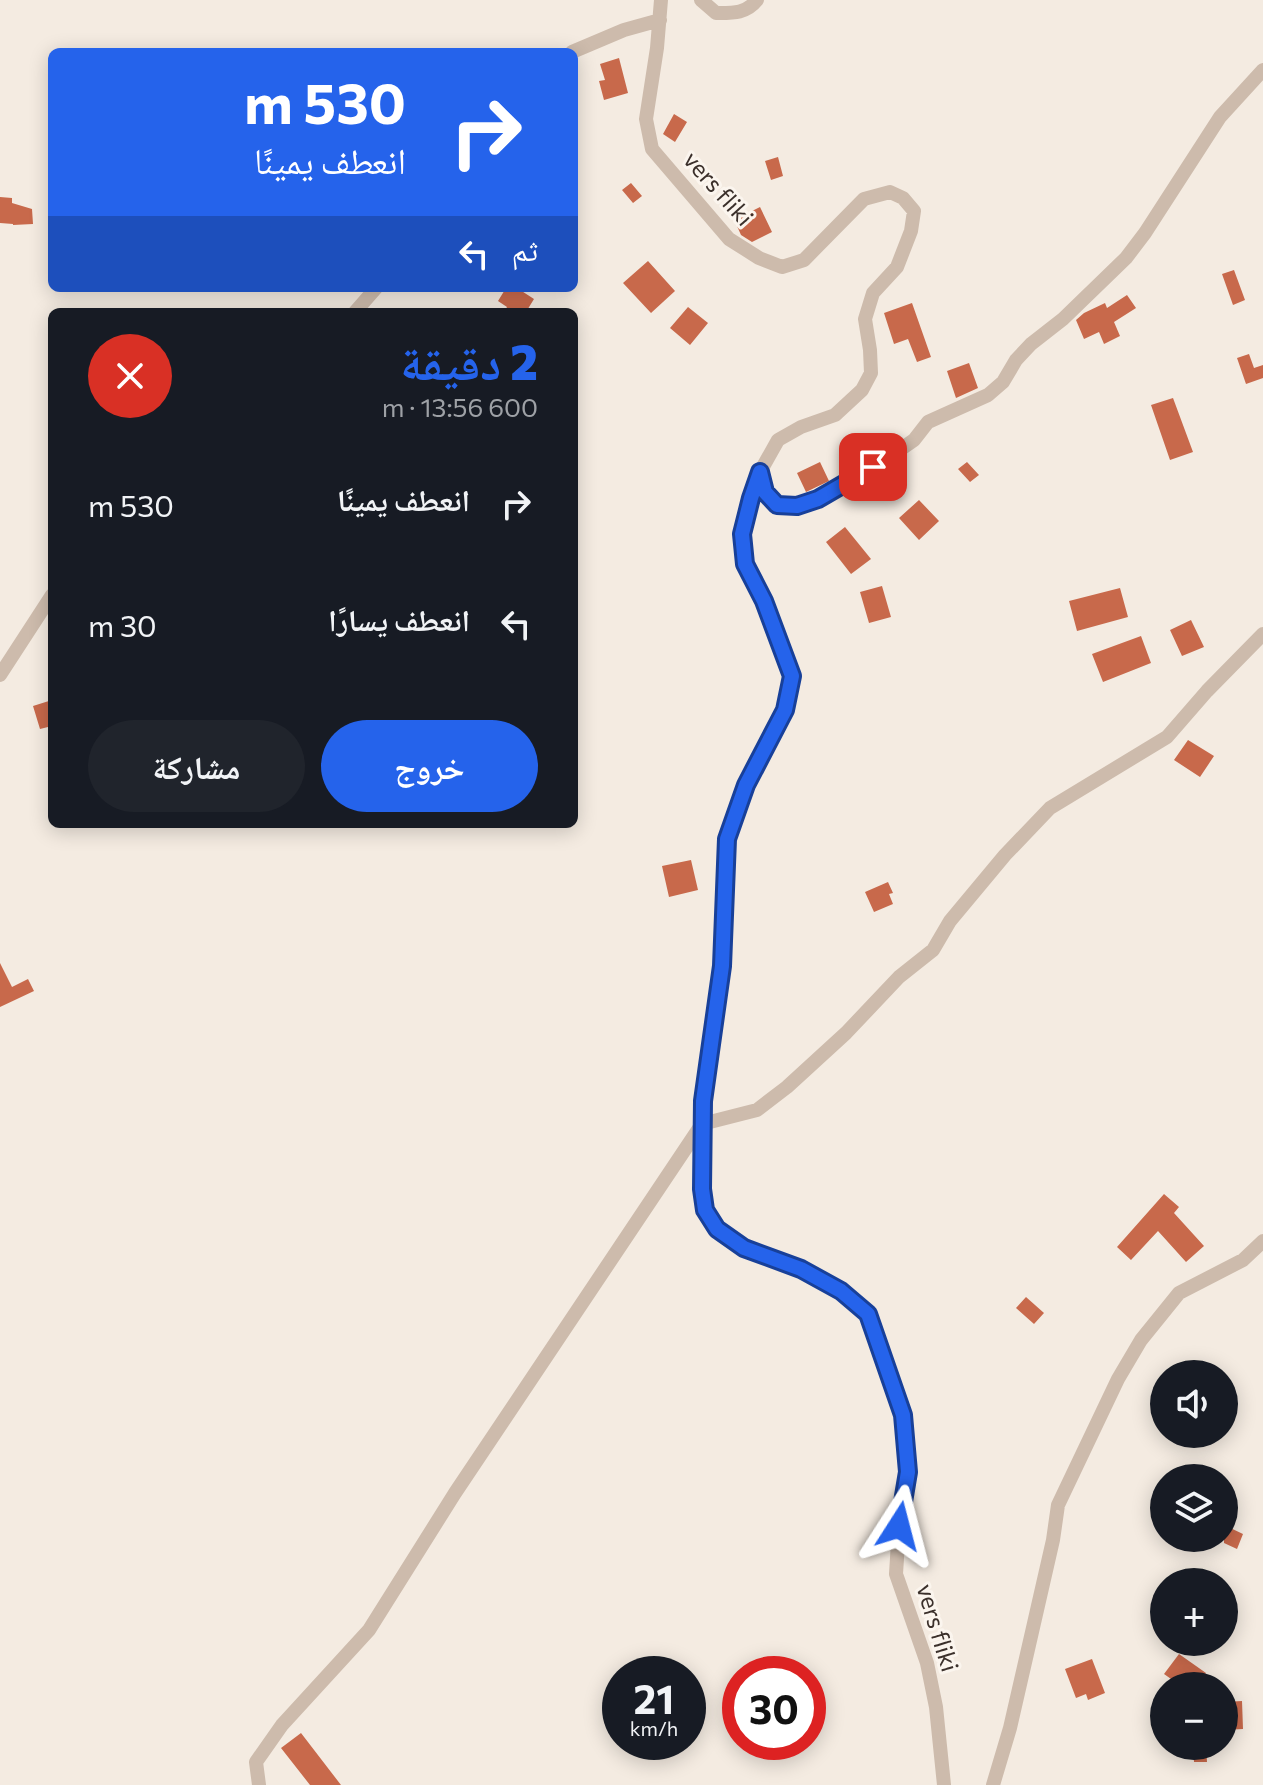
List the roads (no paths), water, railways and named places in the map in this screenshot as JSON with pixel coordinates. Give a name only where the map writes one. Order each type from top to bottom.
[{"type":"street","name":"vers fliki","points":[[661,0],[646,119],[652,149],[729,239],[759,258],[782,267],[804,260],[864,199],[890,192],[903,198],[914,211],[911,231],[897,267],[873,293],[865,319],[871,373],[862,390],[835,415],[801,427],[778,440],[760,472],[742,534],[745,564],[764,601],[792,676],[785,710],[746,785],[727,839],[722,966],[703,1101],[702,1189],[705,1210],[717,1229],[744,1248],[801,1269],[841,1291],[868,1314],[903,1415],[908,1472],[899,1526],[896,1574],[927,1663],[936,1707],[944,1785]]},
{"type":"street","points":[[701,0],[716,13],[739,13],[757,0]]},
{"type":"street","points":[[578,49],[624,30],[660,20]]},
{"type":"street","points":[[760,472],[765,492],[777,505],[797,506],[818,499],[914,440],[928,422],[988,395],[1003,382],[1016,360],[1031,344],[1063,319],[1126,258],[1220,117],[1263,70]]},
{"type":"street","points":[[358,308],[372,292]]},
{"type":"street","points":[[0,675],[48,601]]},
{"type":"street","points":[[259,1785],[256,1762],[282,1725],[369,1630],[455,1493],[702,1124],[757,1110],[787,1087],[846,1033],[899,977],[933,950],[950,921],[1005,855],[1050,808],[1167,737],[1263,634]]},
{"type":"street","points":[[993,1785],[1010,1728],[1053,1540],[1058,1505],[1118,1379],[1141,1340],[1179,1293],[1243,1260],[1263,1241]]}]
